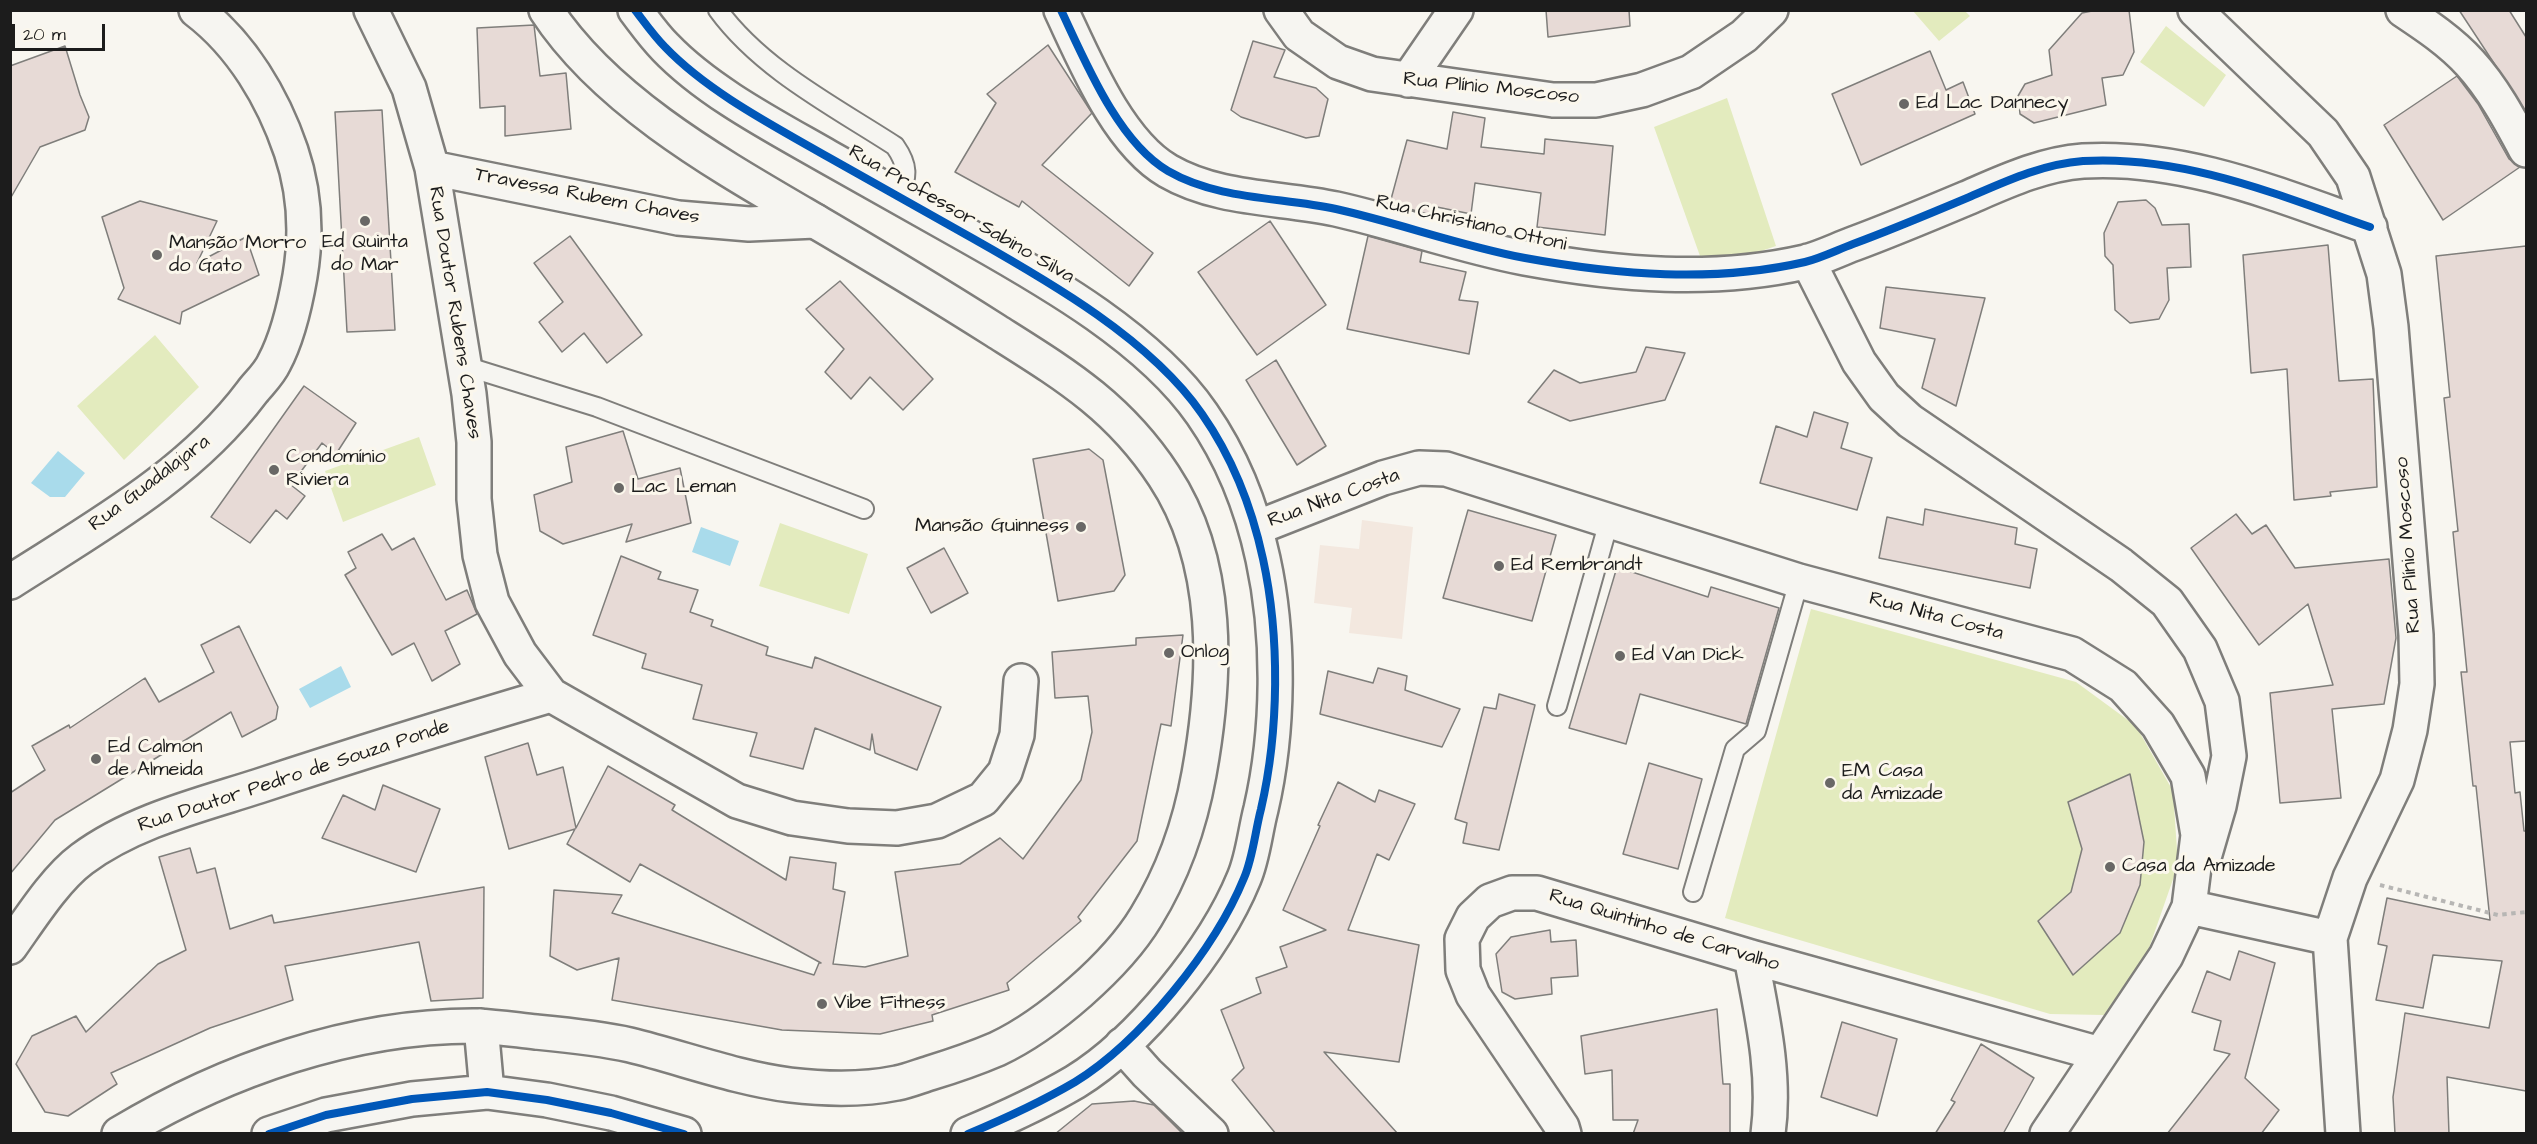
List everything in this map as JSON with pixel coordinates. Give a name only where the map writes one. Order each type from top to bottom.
[{"type":"street","name":"Rua Guadalajara","points":[[10,582],[141,496],[193,456],[236,415],[274,364],[295,305],[306,242],[300,175],[280,120],[251,68],[213,23],[196,10]]},
{"type":"street","name":"Rua Doutor Rubens Chaves","points":[[370,10],[409,88],[432,168],[465,366],[474,442],[474,500],[480,555],[492,602],[520,654],[551,695],[737,801],[792,818],[848,826],[897,828],[937,821],[962,812],[983,799],[1005,772],[1017,735],[1021,681]]},
{"type":"street","points":[[119,1134],[188,1096],[299,1054],[423,1028],[481,1026],[621,1043],[787,1084],[839,1088],[897,1083],[1000,1048],[1041,1022],[1075,996],[1110,962],[1144,922],[1169,876],[1186,832],[1199,778],[1209,684],[1210,636],[1207,590],[1199,549],[1184,510],[1167,480],[1143,446],[1112,411],[1079,384],[969,314],[730,171],[616,90],[546,10]]},
{"type":"street","name":"Rua Professor Sabino Silva","points":[[635,10],[665,48],[714,88],[766,122],[1037,275],[1102,318],[1156,362],[1202,413],[1233,469],[1256,528],[1270,594],[1274,630],[1272,736],[1264,797],[1245,876],[1216,933],[1172,993],[1122,1045],[1076,1082],[968,1134]]},
{"type":"street","name":"Rua Christiano Ottoni","points":[[1061,10],[1094,81],[1132,140],[1165,169],[1205,188],[1334,209],[1523,257],[1645,274],[1731,274],[1808,261],[1885,232],[2028,172],[2081,161],[2134,162],[2187,168],[2263,190],[2370,227]]},
{"type":"street","name":"Rua Plínio Moscoso","points":[[1281,10],[1299,35],[1338,62],[1372,74],[1553,100],[1596,100],[1642,90],[1691,72],[1744,36],[1771,10]]},
{"type":"street","points":[[1408,80],[1456,10]]},
{"type":"street","name":"Rua Plínio Moscoso","points":[[2195,10],[2324,133],[2353,177],[2384,274],[2391,327],[2416,635],[2416,684],[2410,730],[2397,780],[2350,878],[2330,938],[2343,1134]]},
{"type":"street","points":[[2403,10],[2433,30],[2470,63],[2502,105],[2526,150]]},
{"type":"street","name":"Travessa Rubem Chaves","points":[[432,168],[678,218],[749,224],[815,221]]},
{"type":"street","points":[[1808,261],[1859,362],[1884,397],[1910,421],[2121,565],[2167,602],[2199,650],[2222,701],[2229,756],[2219,806],[2189,907],[2330,938]]},
{"type":"street","name":"Rua Nita Costa","points":[[1256,528],[1383,478],[1419,468],[1446,469],[1799,581],[2072,654],[2122,686],[2158,725],[2188,776],[2198,835],[2189,907],[2166,956],[2047,1134]]},
{"type":"street","name":"Rua Doutor Pedro de Souza Ponde","points":[[10,947],[45,898],[81,859],[127,833],[173,814],[369,749],[551,695]]},
{"type":"street","name":"Rua Quintinho de Carvalho","points":[[1564,1134],[1562,1127],[1473,995],[1463,970],[1462,939],[1473,917],[1490,901],[1512,893],[1537,893],[1751,957],[2100,1054]]},
{"type":"street","points":[[1751,957],[1766,1046],[1772,1105],[1768,1134]]},
{"type":"street","points":[[481,1026],[487,1092]]},
{"type":"street","points":[[1122,1045],[1147,1073],[1211,1134]]},
{"type":"street","points":[[269,1134],[326,1114],[412,1100],[487,1092],[547,1100],[611,1113],[684,1134]]},
{"type":"lane","points":[[718,10],[735,33],[765,59],[895,147],[904,159],[906,177],[900,197]]},
{"type":"lane","points":[[465,366],[597,407],[864,509]]},
{"type":"lane","points":[[1557,706],[1609,521]]},
{"type":"lane","points":[[1693,892],[1735,749],[1756,731],[1799,581]]},
{"type":"path","points":[[2350,878],[2498,915],[2526,912]]},
{"type":"shaded area","points":[[1362,520],[1413,527],[1402,639],[1349,633],[1352,608],[1314,603],[1320,545],[1359,549]]},
{"type":"green space","points":[[1913,11],[1965,11],[1970,16],[1939,41]]},
{"type":"green space","points":[[2166,26],[2226,75],[2204,107],[2140,62]]},
{"type":"green space","points":[[1727,98],[1776,246],[1705,270],[1654,127]]},
{"type":"green space","points":[[155,335],[199,387],[124,460],[77,406]]},
{"type":"green space","points":[[419,437],[436,485],[343,522],[325,471]]},
{"type":"green space","points":[[780,523],[868,554],[849,614],[759,586]]},
{"type":"green space","points":[[1811,609],[2076,682],[2136,726],[2173,791],[2178,865],[2148,951],[2104,1015],[2050,1014],[1725,918]]},
{"type":"water","points":[[58,451],[85,473],[65,497],[50,497],[31,483]]},
{"type":"water","points":[[701,527],[739,541],[730,566],[692,552]]},
{"type":"water","points":[[341,666],[351,687],[310,708],[299,689]]},
{"type":"building","points":[[1546,10],[1629,10],[1630,26],[1548,37]]},
{"type":"building","points":[[2097,10],[2129,10],[2134,52],[2123,75],[2102,78],[2106,105],[2034,123],[2020,114],[2018,96],[2025,84],[2052,75],[2049,50],[2082,13]]},
{"type":"building","points":[[2459,10],[2509,10],[2526,37],[2526,112]]},
{"type":"building","points":[[534,25],[540,76],[566,73],[571,129],[505,136],[505,106],[480,108],[477,28]]},
{"type":"building","points":[[1253,41],[1285,50],[1274,77],[1316,88],[1328,99],[1319,136],[1306,138],[1241,117],[1231,110]]},
{"type":"building","points":[[1048,45],[1092,113],[1042,165],[1153,253],[1129,286],[1022,201],[1019,207],[955,172],[996,103],[987,94]]},
{"type":"building","points":[[65,46],[89,117],[85,130],[40,147],[10,199],[10,66]]},
{"type":"building","name":"Ed Lac Dannecy","points":[[1930,51],[1946,90],[1963,82],[1975,114],[1861,165],[1832,94]]},
{"type":"building","points":[[2457,76],[2478,104],[2509,159],[2520,167],[2443,220],[2384,125]]},
{"type":"building","name":"Ed Quinta do Mar","points":[[382,110],[395,330],[347,332],[335,112]]},
{"type":"building","points":[[1453,112],[1485,118],[1481,147],[1544,154],[1545,139],[1613,146],[1605,235],[1537,227],[1541,193],[1475,183],[1471,214],[1432,206],[1430,215],[1390,203],[1407,140],[1447,149]]},
{"type":"building","points":[[2146,200],[2155,208],[2162,225],[2189,224],[2191,267],[2167,268],[2169,300],[2159,319],[2130,323],[2115,310],[2113,265],[2105,256],[2104,233],[2118,202]]},
{"type":"building","name":"Mansão Morro do Gato","points":[[140,201],[217,221],[197,263],[246,237],[259,275],[182,312],[180,324],[118,299],[124,288],[102,217]]},
{"type":"building","points":[[1270,221],[1326,305],[1257,355],[1198,272]]},
{"type":"building","points":[[570,236],[642,335],[607,363],[584,333],[562,352],[539,322],[563,302],[534,263]]},
{"type":"building","points":[[1368,236],[1422,251],[1420,262],[1466,272],[1459,300],[1478,302],[1469,354],[1347,329]]},
{"type":"building","points":[[2328,245],[2339,381],[2373,379],[2377,487],[2330,492],[2331,496],[2294,500],[2287,369],[2251,373],[2243,255]]},
{"type":"building","points":[[2526,246],[2526,741],[2510,742],[2515,793],[2520,792],[2524,831],[2526,831],[2526,1091],[2447,1077],[2449,1134],[2395,1134],[2393,1097],[2405,1013],[2489,1028],[2502,961],[2433,955],[2423,1008],[2376,1000],[2387,946],[2378,944],[2387,898],[2490,920],[2461,672],[2467,672],[2453,532],[2458,531],[2444,398],[2450,397],[2436,256]]},
{"type":"building","points":[[840,281],[933,379],[903,410],[870,377],[851,399],[825,372],[844,349],[806,309]]},
{"type":"building","points":[[1886,287],[1985,298],[1956,406],[1922,388],[1935,339],[1880,328]]},
{"type":"building","points":[[1646,347],[1685,353],[1665,400],[1570,421],[1528,402],[1554,370],[1580,383],[1636,372]]},
{"type":"building","points":[[1276,360],[1326,446],[1297,465],[1246,380]]},
{"type":"building","name":"Condomínio Riviera","points":[[304,386],[356,423],[336,454],[322,443],[291,485],[305,496],[287,519],[276,510],[250,543],[211,517]]},
{"type":"building","points":[[1814,412],[1848,423],[1841,448],[1872,458],[1857,510],[1760,483],[1776,426],[1807,437]]},
{"type":"building","name":"Lac Leman","points":[[623,431],[638,479],[680,468],[691,523],[626,542],[632,524],[563,544],[540,531],[534,495],[572,482],[566,447]]},
{"type":"building","name":"Mansão Guinness","points":[[1089,449],[1103,460],[1125,575],[1114,591],[1058,601],[1033,459]]},
{"type":"building","points":[[1925,509],[2017,528],[2015,544],[2037,549],[2030,588],[1879,558],[1887,517],[1923,525]]},
{"type":"building","name":"Ed Rembrandt","points":[[1468,510],[1556,535],[1532,621],[1443,598]]},
{"type":"building","points":[[2236,514],[2252,534],[2266,525],[2295,568],[2389,559],[2396,638],[2384,704],[2332,709],[2341,798],[2280,803],[2270,693],[2333,685],[2308,604],[2259,645],[2191,548]]},
{"type":"building","points":[[382,534],[392,550],[414,538],[446,600],[467,590],[477,614],[445,631],[460,664],[432,681],[414,643],[392,655],[345,575],[356,568],[348,552]]},
{"type":"building","points":[[944,548],[968,593],[931,613],[907,568]]},
{"type":"building","points":[[621,556],[661,572],[658,579],[698,590],[690,612],[713,620],[711,626],[768,647],[766,655],[812,668],[815,657],[941,707],[917,770],[875,753],[872,734],[870,750],[815,728],[803,769],[750,756],[757,733],[693,719],[702,685],[642,668],[646,654],[593,635]]},
{"type":"building","points":[[1617,567],[1708,597],[1711,587],[1779,608],[1746,724],[1640,694],[1626,744],[1569,728]]},
{"type":"building","points":[[239,626],[278,707],[276,719],[242,737],[231,712],[55,820],[10,874],[10,793],[45,770],[32,746],[69,725],[70,728],[145,678],[159,702],[214,672],[201,645]]},
{"type":"building","points":[[1183,635],[1171,726],[1161,724],[1137,841],[1078,917],[1081,921],[1007,983],[1009,990],[932,1015],[933,1021],[880,1034],[782,1030],[612,1000],[619,958],[577,970],[550,956],[554,890],[622,895],[612,913],[814,975],[821,963],[640,864],[630,882],[567,844],[575,829],[509,849],[485,757],[528,743],[537,775],[563,767],[576,828],[608,766],[675,805],[672,810],[786,880],[790,857],[836,863],[833,889],[845,892],[833,964],[865,967],[908,956],[895,872],[960,864],[1000,838],[1023,859],[1081,780],[1092,732],[1088,696],[1055,698],[1052,652],[1136,645],[1136,638]]},
{"type":"building","points":[[1378,668],[1407,676],[1405,690],[1460,709],[1442,747],[1320,714],[1328,671],[1373,683]]},
{"type":"building","points":[[1499,694],[1535,705],[1499,850],[1463,843],[1467,823],[1455,819],[1484,707],[1496,709]]},
{"type":"building","points":[[1649,763],[1702,779],[1678,869],[1623,854]]},
{"type":"building","name":"Casa da Amizade","points":[[2130,774],[2144,842],[2140,885],[2120,933],[2073,975],[2038,921],[2071,892],[2082,849],[2068,802]]},
{"type":"building","points":[[1338,782],[1375,802],[1379,790],[1415,804],[1389,860],[1377,854],[1348,930],[1419,945],[1399,1062],[1324,1052],[1398,1134],[1276,1134],[1232,1080],[1244,1068],[1221,1010],[1261,993],[1256,978],[1287,967],[1280,947],[1326,930],[1283,910]]},
{"type":"building","points":[[383,785],[440,809],[416,872],[322,838],[343,795],[375,810]]},
{"type":"building","points":[[190,848],[197,873],[215,868],[230,929],[272,915],[274,923],[484,887],[483,998],[431,1001],[419,942],[285,966],[293,1000],[210,1028],[111,1073],[117,1084],[68,1116],[45,1112],[16,1064],[32,1036],[76,1016],[86,1032],[158,964],[186,950],[159,857]]},
{"type":"building","points":[[1550,930],[1551,942],[1576,940],[1578,976],[1551,978],[1552,994],[1515,999],[1502,992],[1496,954],[1511,937]]},
{"type":"building","points":[[2239,951],[2275,963],[2245,1078],[2279,1110],[2261,1134],[2167,1134],[2230,1054],[2214,1050],[2221,1021],[2192,1012],[2207,971],[2230,980]]},
{"type":"building","points":[[1717,1009],[1723,1084],[1730,1084],[1730,1134],[1633,1134],[1638,1120],[1613,1120],[1612,1070],[1585,1074],[1581,1036]]},
{"type":"building","points":[[1842,1022],[1897,1039],[1877,1116],[1821,1097]]},
{"type":"building","points":[[1981,1044],[2034,1078],[2003,1134],[1935,1134],[1955,1102],[1951,1100]]},
{"type":"building","points":[[1134,1101],[1154,1105],[1183,1134],[1055,1134],[1092,1104]]},
{"type":"cycle path","points":[[635,10],[653,34],[682,63],[742,107],[1034,274],[1127,337],[1156,361],[1181,387],[1213,430],[1232,465],[1253,521],[1269,589],[1275,652],[1274,716],[1267,779],[1252,853],[1231,906],[1195,963],[1173,992],[1149,1019],[1100,1065],[1049,1096],[968,1134]]},
{"type":"cycle path","points":[[1061,10],[1092,76],[1118,121],[1150,158],[1168,171],[1187,180],[1228,193],[1336,209],[1477,247],[1560,264],[1665,274],[1736,273],[1770,269],[1823,256],[2023,175],[2053,166],[2083,161],[2158,164],[2194,171],[2265,190],[2370,227]]},
{"type":"cycle path","points":[[269,1134],[326,1115],[412,1099],[487,1092],[547,1100],[611,1113],[684,1134]]},
{"type":"place","name":"Ed Lac Dannecy","points":[[1904,104]]},
{"type":"place","name":"Ed Quinta do Mar","points":[[365,221]]},
{"type":"place","name":"Mansão Morro do Gato","points":[[157,255]]},
{"type":"place","name":"Condomínio Riviera","points":[[274,470]]},
{"type":"place","name":"Lac Leman","points":[[619,488]]},
{"type":"place","name":"Mansão Guinness","points":[[1081,527]]},
{"type":"place","name":"Ed Rembrandt","points":[[1499,566]]},
{"type":"place","name":"Onlog","points":[[1169,653]]},
{"type":"place","name":"Ed Van Dick","points":[[1620,656]]},
{"type":"place","name":"Ed Calmon de Almeida","points":[[96,759]]},
{"type":"place","name":"EM Casa da Amizade","points":[[1830,783]]},
{"type":"place","name":"Casa da Amizade","points":[[2110,867]]},
{"type":"place","name":"Vibe Fitness","points":[[822,1004]]}]
